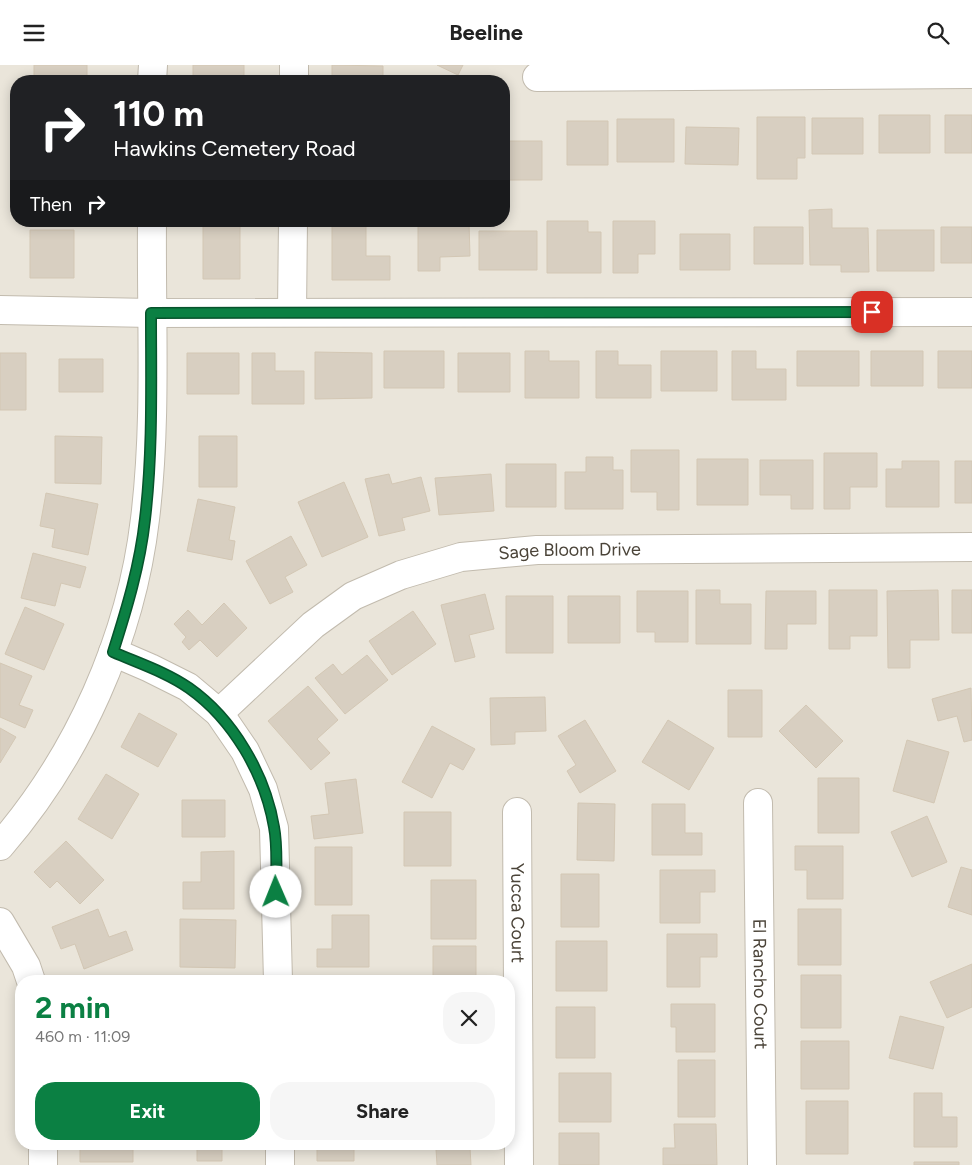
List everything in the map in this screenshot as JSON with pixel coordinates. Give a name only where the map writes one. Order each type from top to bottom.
[{"type":"street","points":[[537,77],[972,74]]},
{"type":"street","points":[[0,846],[16,827],[56,770],[87,713],[113,652],[133,588],[145,521],[150,459],[152,227]]},
{"type":"street","points":[[292,312],[293,227]]},
{"type":"street","points":[[0,310],[151,313],[972,312]]},
{"type":"street","name":"Sage Bloom Drive","points":[[219,713],[313,625],[353,596],[401,575],[461,557],[537,550],[972,547]]},
{"type":"street","points":[[113,652],[150,667],[188,687],[219,713],[245,751],[263,789],[274,828],[278,975]]},
{"type":"street","name":"El Rancho Court","points":[[758,803],[762,1165]]},
{"type":"street","name":"Yucca Court","points":[[517,812],[519,1165]]},
{"type":"street","points":[[0,923],[26,965],[29,975]]},
{"type":"street","points":[[43,1150],[43,1165]]},
{"type":"street","points":[[280,1150],[280,1165]]},
{"type":"shaded area","points":[[0,65],[972,65],[972,1165],[0,1165]]},
{"type":"building","points":[[34,65],[87,65],[87,75],[34,75]]},
{"type":"building","points":[[193,65],[244,65],[244,75],[193,75]]},
{"type":"building","points":[[332,65],[383,66],[383,75],[332,75]]},
{"type":"building","points":[[437,65],[463,65],[458,75]]},
{"type":"building","points":[[879,115],[930,115],[930,153],[879,153]]},
{"type":"building","points":[[945,115],[972,115],[972,153],[945,153]]},
{"type":"building","points":[[757,117],[805,117],[805,158],[797,158],[797,179],[757,179]]},
{"type":"building","points":[[812,118],[863,118],[863,154],[812,154]]},
{"type":"building","points":[[617,119],[674,119],[674,162],[617,162]]},
{"type":"building","points":[[567,121],[608,121],[608,165],[567,165]]},
{"type":"building","points":[[686,127],[739,128],[738,165],[685,164]]},
{"type":"building","points":[[510,141],[542,141],[542,180],[510,180]]},
{"type":"building","points":[[832,209],[832,228],[868,228],[869,272],[841,272],[841,265],[810,265],[809,210]]},
{"type":"building","points":[[547,221],[588,221],[588,232],[601,232],[601,273],[547,273]]},
{"type":"building","points":[[613,221],[655,221],[655,254],[638,254],[638,273],[613,273]]},
{"type":"building","points":[[203,227],[240,227],[240,279],[203,279]]},
{"type":"building","points":[[332,227],[366,227],[366,256],[390,256],[390,280],[332,280]]},
{"type":"building","points":[[418,227],[469,227],[470,256],[440,257],[440,271],[418,271]]},
{"type":"building","points":[[754,227],[803,227],[803,264],[754,264]]},
{"type":"building","points":[[941,227],[972,227],[972,263],[941,263]]},
{"type":"building","points":[[30,230],[74,230],[74,278],[30,278]]},
{"type":"building","points":[[877,230],[934,230],[934,271],[877,271]]},
{"type":"building","points":[[479,231],[537,231],[537,270],[479,270]]},
{"type":"building","points":[[680,234],[730,234],[730,270],[680,270]]},
{"type":"building","points":[[384,351],[444,351],[444,388],[384,388]]},
{"type":"building","points":[[525,351],[549,351],[549,361],[579,361],[579,398],[525,398]]},
{"type":"building","points":[[596,351],[618,351],[618,365],[651,365],[651,398],[596,398]]},
{"type":"building","points":[[661,351],[717,351],[717,391],[661,391]]},
{"type":"building","points":[[732,351],[756,351],[756,369],[786,369],[786,400],[732,400]]},
{"type":"building","points":[[797,351],[859,351],[859,386],[797,386]]},
{"type":"building","points":[[871,351],[923,351],[923,386],[871,386]]},
{"type":"building","points":[[938,351],[972,351],[972,388],[938,388]]},
{"type":"building","points":[[315,352],[372,353],[372,398],[315,399]]},
{"type":"building","points":[[0,353],[26,353],[26,410],[0,410]]},
{"type":"building","points":[[187,353],[239,353],[239,394],[187,394]]},
{"type":"building","points":[[252,353],[275,353],[275,371],[304,371],[304,404],[252,404]]},
{"type":"building","points":[[458,353],[510,353],[510,392],[458,392]]},
{"type":"building","points":[[59,359],[103,359],[103,392],[59,392]]},
{"type":"building","points":[[55,436],[102,437],[101,484],[55,483]]},
{"type":"building","points":[[199,436],[237,436],[237,487],[199,487]]},
{"type":"building","points":[[631,450],[679,450],[679,510],[657,510],[657,492],[631,492]]},
{"type":"building","points":[[824,453],[877,453],[877,487],[850,487],[850,509],[824,509]]},
{"type":"building","points":[[586,457],[613,457],[613,470],[623,470],[623,509],[565,509],[565,472],[586,472]]},
{"type":"building","points":[[697,459],[748,459],[748,505],[697,505]]},
{"type":"building","points":[[760,460],[813,460],[813,509],[791,509],[791,495],[760,495]]},
{"type":"building","points":[[902,461],[939,461],[939,507],[886,507],[886,469],[902,469]]},
{"type":"building","points":[[955,461],[972,461],[972,503],[955,503]]},
{"type":"building","points":[[506,464],[556,464],[556,507],[506,507]]},
{"type":"building","points":[[389,474],[392,484],[421,477],[430,511],[402,518],[405,530],[379,536],[365,479]]},
{"type":"building","points":[[491,474],[494,511],[439,515],[435,478]]},
{"type":"building","points":[[344,482],[368,537],[322,557],[298,502]]},
{"type":"building","points":[[46,493],[98,504],[88,555],[52,547],[55,529],[40,526]]},
{"type":"building","points":[[198,499],[235,507],[229,540],[235,541],[232,560],[187,551]]},
{"type":"building","points":[[291,536],[307,565],[285,577],[293,592],[270,604],[246,561]]},
{"type":"building","points":[[33,553],[86,567],[80,588],[61,583],[55,606],[21,598]]},
{"type":"building","points":[[696,590],[720,590],[720,604],[751,604],[751,644],[696,644]]},
{"type":"building","points":[[829,590],[877,590],[877,636],[850,636],[850,649],[829,649]]},
{"type":"building","points":[[938,590],[939,640],[910,640],[910,668],[888,668],[887,591]]},
{"type":"building","points":[[952,590],[972,590],[972,633],[952,633]]},
{"type":"building","points":[[637,591],[688,591],[688,642],[655,642],[655,632],[637,632]]},
{"type":"building","points":[[766,591],[816,591],[816,624],[787,624],[787,649],[765,649]]},
{"type":"building","points":[[485,594],[494,629],[469,635],[475,657],[455,662],[441,605]]},
{"type":"building","points":[[506,596],[553,596],[553,653],[506,653]]},
{"type":"building","points":[[568,596],[620,596],[620,643],[568,643]]},
{"type":"building","points":[[224,603],[247,628],[217,657],[200,640],[189,650],[182,642],[186,637],[174,624],[188,610],[202,625]]},
{"type":"building","points":[[25,607],[64,624],[44,670],[5,654]]},
{"type":"building","points":[[413,611],[436,644],[392,675],[369,641]]},
{"type":"building","points":[[367,655],[388,680],[345,714],[315,678],[333,664],[342,675]]},
{"type":"building","points":[[0,663],[32,676],[19,705],[33,710],[25,728],[0,717]]},
{"type":"building","points":[[308,686],[338,720],[317,739],[330,753],[311,770],[268,721]]},
{"type":"building","points":[[971,688],[972,740],[964,742],[957,716],[938,721],[932,699]]},
{"type":"building","points":[[728,690],[762,690],[762,737],[728,737]]},
{"type":"building","points":[[545,697],[546,731],[515,732],[515,744],[491,745],[490,698]]},
{"type":"building","points":[[806,705],[843,741],[816,768],[779,731]]},
{"type":"building","points":[[139,713],[177,734],[158,767],[121,747]]},
{"type":"building","points":[[585,720],[616,771],[580,793],[567,771],[576,765],[558,736]]},
{"type":"building","points":[[668,720],[714,748],[689,790],[642,762]]},
{"type":"building","points":[[432,726],[475,749],[463,770],[450,763],[432,798],[402,782]]},
{"type":"building","points":[[0,728],[16,737],[0,763]]},
{"type":"building","points":[[907,740],[949,752],[934,803],[893,791]]},
{"type":"building","points":[[106,774],[139,794],[112,839],[78,819]]},
{"type":"building","points":[[818,778],[859,778],[859,833],[818,833]]},
{"type":"building","points":[[356,779],[363,833],[314,839],[311,816],[329,814],[325,783]]},
{"type":"building","points":[[182,800],[225,800],[225,837],[182,837]]},
{"type":"building","points":[[578,803],[615,804],[614,861],[577,860]]},
{"type":"building","points":[[652,804],[685,804],[685,833],[702,833],[702,855],[652,855]]},
{"type":"building","points":[[404,812],[451,812],[451,866],[404,866]]},
{"type":"building","points":[[927,816],[947,862],[912,877],[891,832]]},
{"type":"building","points":[[66,841],[104,880],[80,904],[57,881],[50,888],[34,872]]},
{"type":"building","points":[[795,846],[843,846],[843,899],[807,899],[807,870],[795,870]]},
{"type":"building","points":[[315,847],[352,847],[352,905],[315,905]]},
{"type":"building","points":[[234,851],[234,909],[183,909],[183,882],[201,882],[201,852]]},
{"type":"building","points":[[961,867],[972,870],[972,915],[948,907]]},
{"type":"building","points":[[660,870],[715,870],[715,892],[700,892],[700,923],[660,923]]},
{"type":"building","points":[[561,874],[599,874],[599,927],[561,927]]},
{"type":"building","points":[[431,880],[476,880],[476,939],[431,939]]},
{"type":"building","points":[[98,909],[109,937],[126,931],[133,950],[84,969],[75,944],[61,949],[52,927]]},
{"type":"building","points":[[798,909],[841,909],[841,965],[798,965]]},
{"type":"building","points":[[332,915],[369,915],[369,967],[317,967],[317,949],[332,949]]},
{"type":"building","points":[[180,919],[236,920],[235,968],[180,967]]},
{"type":"building","points":[[667,934],[717,934],[717,957],[700,957],[700,987],[667,987]]},
{"type":"building","points":[[556,941],[607,941],[607,991],[556,991]]},
{"type":"building","points":[[433,946],[476,946],[476,975],[433,975]]},
{"type":"building","points":[[972,964],[972,1007],[947,1018],[930,982]]},
{"type":"building","points":[[801,975],[841,975],[841,1028],[801,1028]]},
{"type":"building","points":[[671,1004],[715,1004],[715,1052],[676,1052],[676,1027],[671,1027]]},
{"type":"building","points":[[556,1007],[595,1007],[595,1058],[556,1058]]},
{"type":"building","points":[[900,1016],[944,1027],[933,1069],[889,1058]]},
{"type":"building","points":[[801,1041],[849,1041],[849,1089],[801,1089]]},
{"type":"building","points":[[678,1060],[715,1060],[715,1117],[678,1117]]},
{"type":"building","points":[[559,1073],[611,1073],[611,1122],[559,1122]]},
{"type":"building","points":[[914,1093],[942,1093],[942,1117],[957,1117],[957,1147],[914,1147]]},
{"type":"building","points":[[806,1101],[848,1101],[848,1154],[806,1154]]},
{"type":"building","points":[[674,1124],[716,1124],[717,1165],[663,1165],[663,1148],[675,1148]]},
{"type":"building","points":[[559,1133],[599,1133],[599,1165],[559,1165]]},
{"type":"building","points":[[80,1150],[133,1150],[133,1162],[80,1162]]},
{"type":"building","points":[[197,1150],[222,1150],[222,1161],[197,1161]]},
{"type":"building","points":[[317,1150],[354,1150],[354,1161],[317,1161]]},
{"type":"building","points":[[436,1150],[470,1150],[471,1165],[437,1165]]},
{"type":"building","points":[[914,1162],[959,1162],[959,1165],[914,1165]]},
{"type":"route","points":[[276,892],[274,828],[263,789],[245,751],[219,713],[188,687],[150,667],[113,652],[133,588],[145,521],[150,459],[151,313],[872,312]]}]
